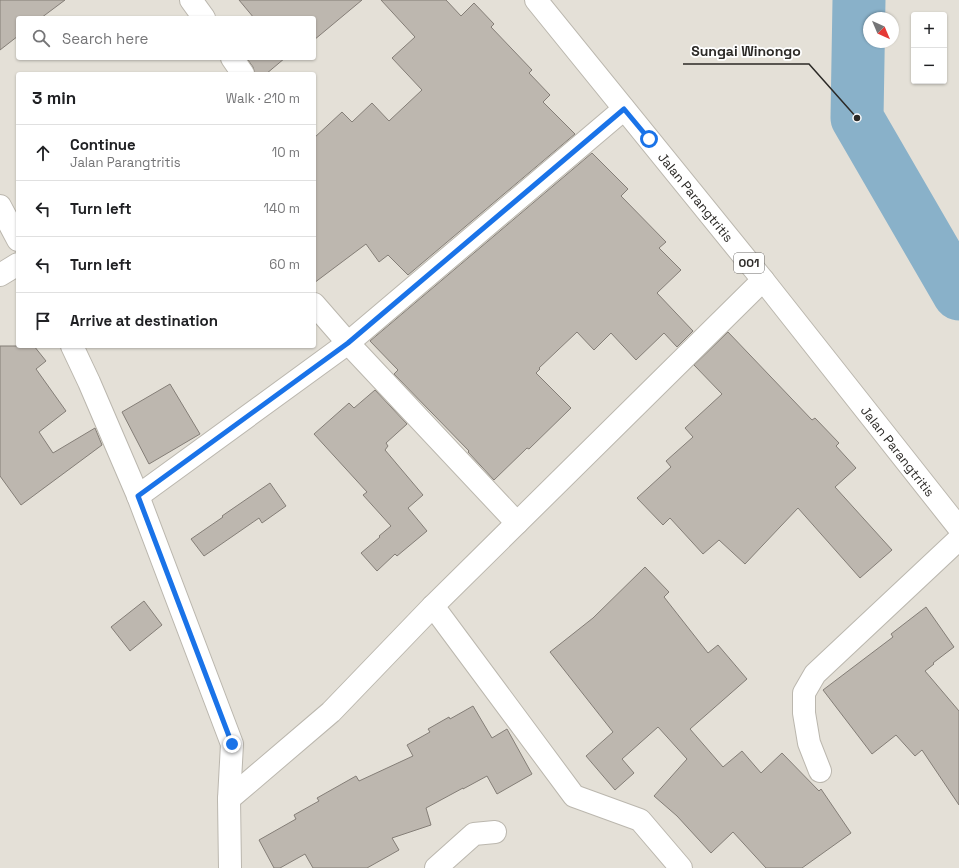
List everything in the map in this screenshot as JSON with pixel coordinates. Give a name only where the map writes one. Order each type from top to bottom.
[{"type":"street","points":[[191,0],[203,16]]},
{"type":"street","name":"Jalan Parangtritis","points":[[536,0],[763,280],[959,528]]},
{"type":"street","points":[[233,60],[242,72]]},
{"type":"street","points":[[138,496],[348,343],[624,109]]},
{"type":"street","points":[[0,206],[16,236]]},
{"type":"street","points":[[0,275],[16,265]]},
{"type":"street","points":[[230,799],[331,712],[432,606],[763,280]]},
{"type":"street","points":[[316,306],[348,343],[517,523]]},
{"type":"street","points":[[73,348],[138,496],[232,744],[230,868]]},
{"type":"street","points":[[820,771],[809,743],[804,713],[804,693],[815,674],[959,539]]},
{"type":"street","points":[[432,606],[574,796],[640,820],[681,868]]},
{"type":"street","points":[[436,868],[474,834],[495,832]]},
{"type":"building","points":[[0,0],[65,0],[44,16],[16,16],[16,38],[0,50]]},
{"type":"building","points":[[239,0],[362,0],[316,38],[316,16],[252,16]]},
{"type":"building","points":[[381,0],[446,0],[461,16],[474,3],[494,24],[491,27],[532,70],[529,73],[550,95],[543,102],[575,134],[408,275],[388,255],[379,262],[366,244],[316,282],[316,136],[342,112],[352,122],[372,103],[389,121],[422,90],[392,58],[415,37]]},
{"type":"building","points":[[248,60],[283,60],[268,72],[254,72]]},
{"type":"building","points":[[592,153],[628,189],[621,196],[666,242],[659,248],[681,270],[657,293],[693,331],[677,347],[664,333],[636,360],[611,333],[594,350],[577,332],[539,368],[540,369],[536,373],[571,408],[529,449],[527,448],[494,480],[468,452],[469,451],[394,374],[398,370],[370,341]]},
{"type":"building","points":[[728,332],[812,420],[815,418],[839,443],[836,446],[856,468],[835,487],[892,550],[860,578],[798,508],[745,564],[719,540],[703,554],[670,518],[663,525],[637,498],[671,467],[666,461],[693,437],[685,428],[722,394],[694,365]]},
{"type":"building","points":[[0,346],[36,348],[46,361],[36,369],[66,411],[39,432],[53,453],[95,428],[102,445],[21,505],[0,476]]},
{"type":"building","points":[[170,384],[200,434],[149,464],[122,412]]},
{"type":"building","points":[[375,390],[407,424],[386,443],[388,446],[385,450],[423,495],[408,508],[427,531],[397,556],[395,554],[377,571],[361,553],[391,526],[363,495],[367,492],[314,434],[349,403],[354,408]]},
{"type":"building","points":[[270,483],[286,506],[262,523],[259,518],[204,556],[191,539]]},
{"type":"building","points":[[645,567],[669,592],[664,597],[708,653],[718,645],[747,679],[690,729],[723,767],[742,751],[761,773],[782,753],[819,791],[821,789],[851,833],[802,868],[766,868],[733,832],[711,853],[677,816],[654,796],[687,759],[658,727],[622,759],[634,773],[615,790],[586,756],[613,732],[550,652],[593,618]]},
{"type":"building","points":[[144,601],[162,625],[130,651],[111,627]]},
{"type":"building","points":[[926,607],[954,647],[925,671],[959,711],[959,805],[922,750],[915,756],[896,735],[872,754],[823,690],[893,637],[891,634]]},
{"type":"building","points":[[473,706],[492,738],[507,729],[532,774],[497,794],[487,776],[426,808],[431,825],[392,838],[399,850],[367,868],[313,868],[305,854],[280,868],[274,868],[259,840],[296,819],[294,815],[319,801],[317,798],[356,776],[359,781],[413,756],[407,745],[430,732],[428,729]]},
{"type":"waterway","points":[[859,0],[857,118],[959,294]]},
{"type":"place","name":"Sungai Winongo","points":[[857,118]]},
{"type":"route","points":[[232,744],[138,496],[348,343],[624,109],[649,139]]}]
